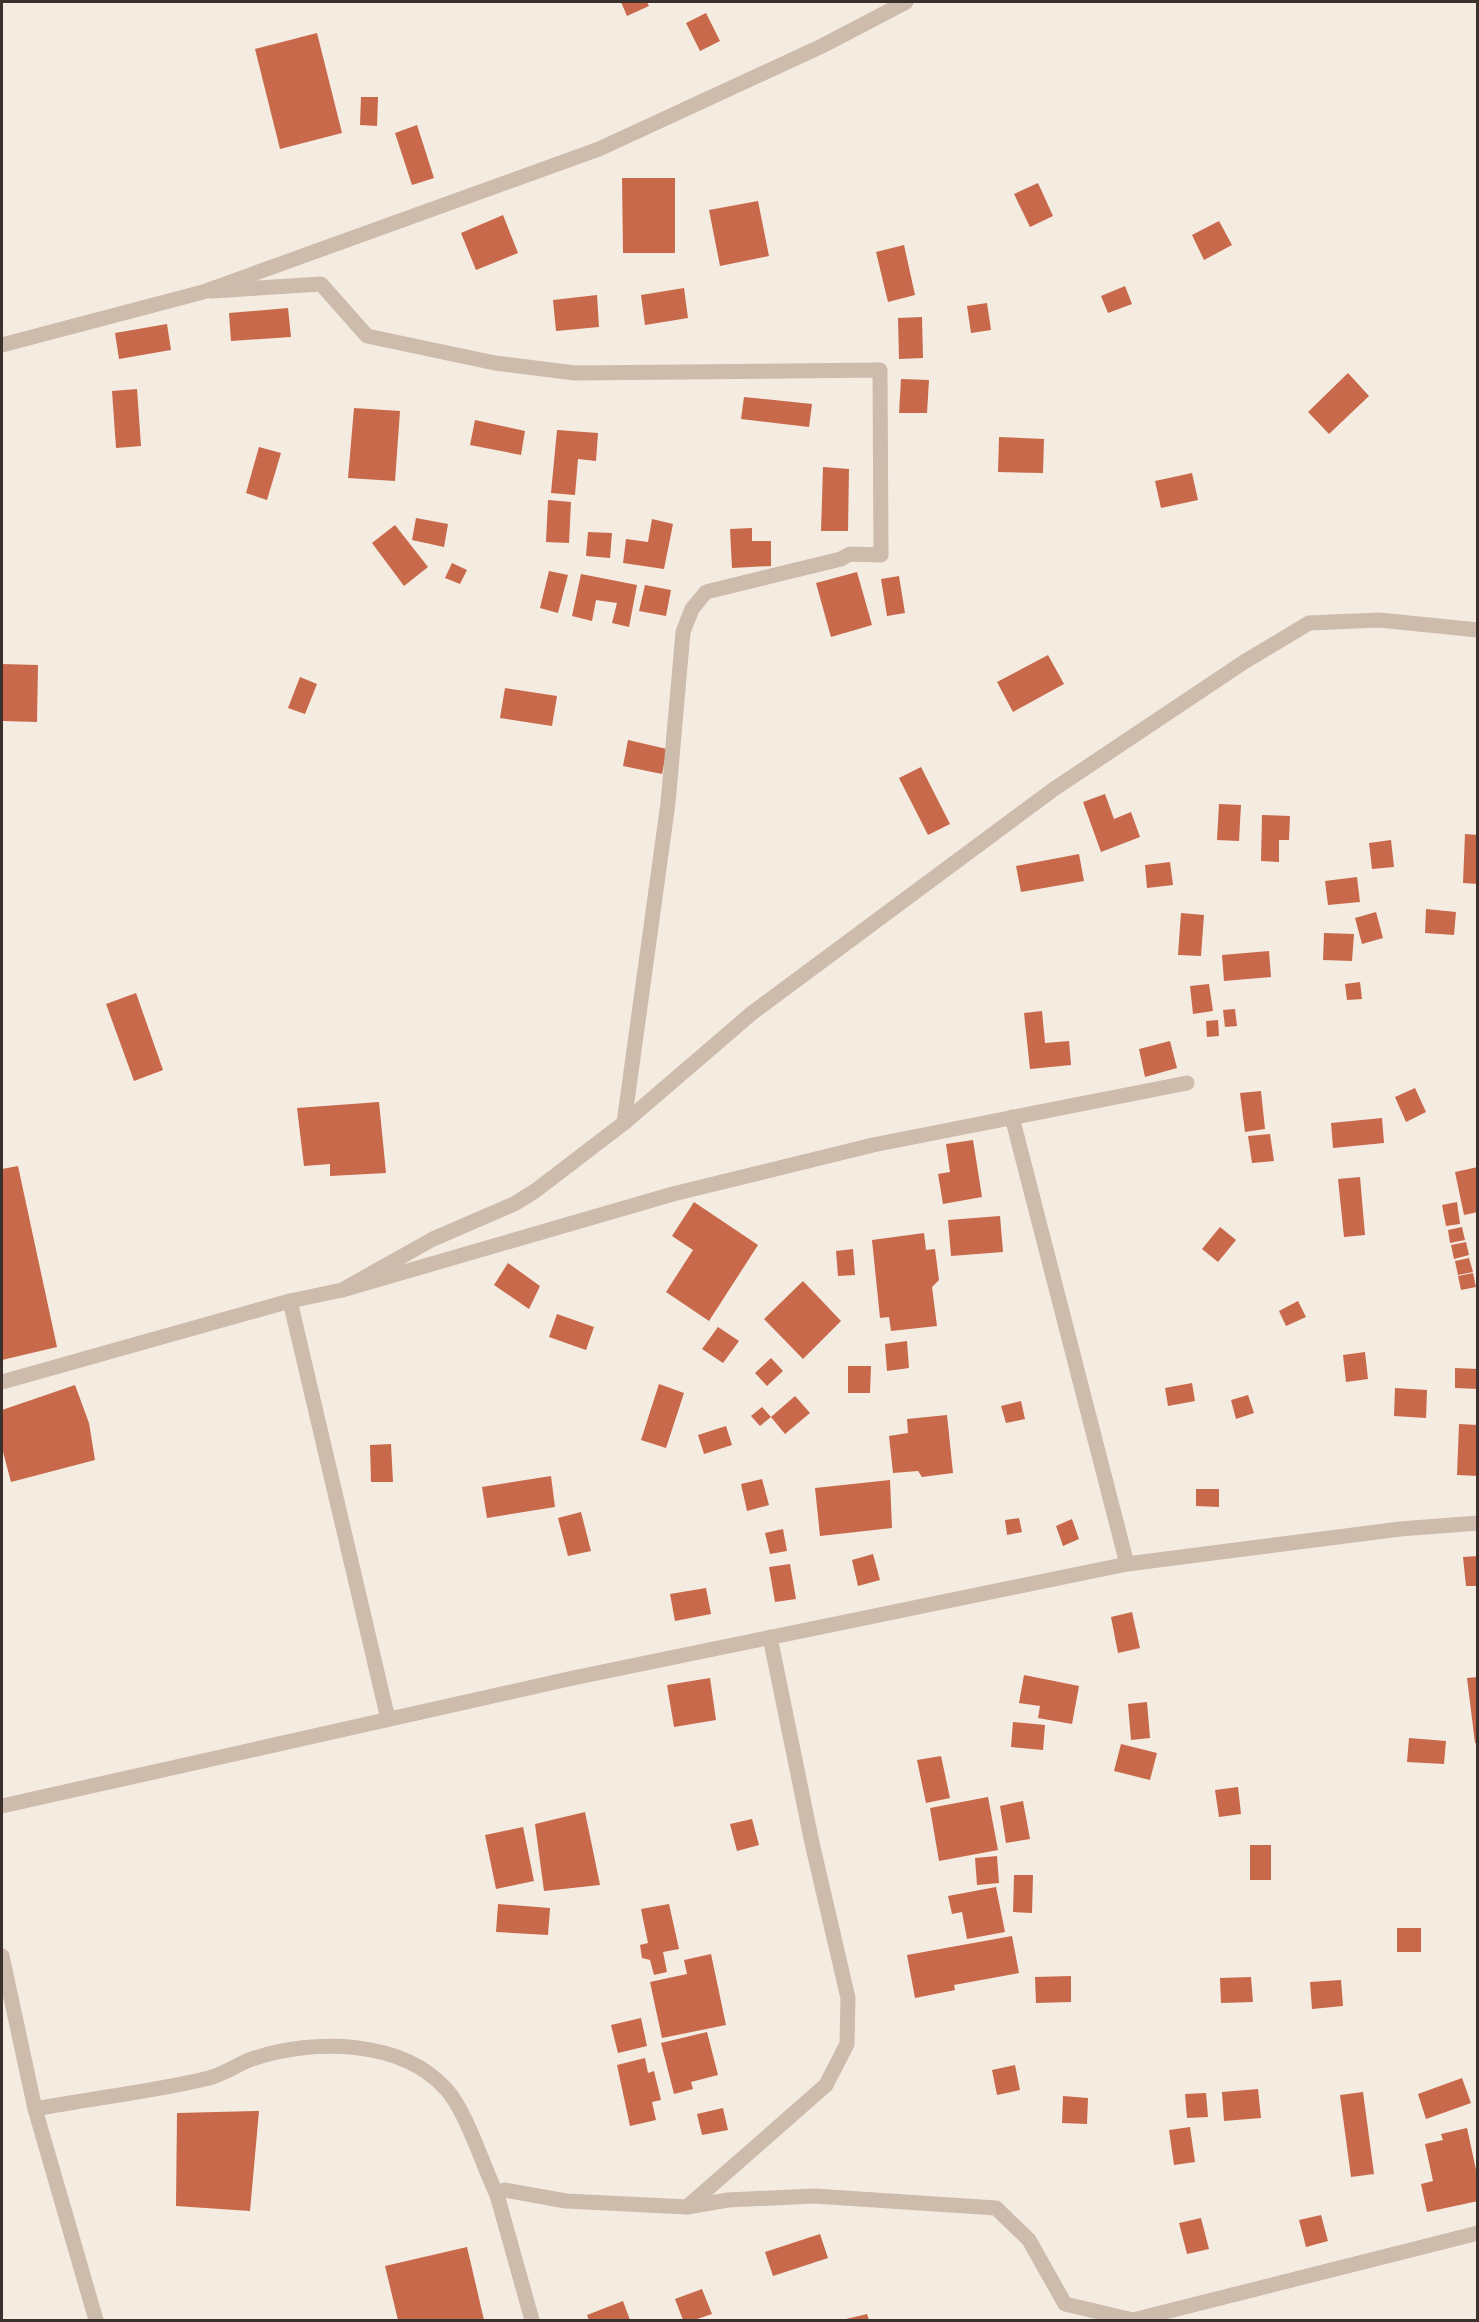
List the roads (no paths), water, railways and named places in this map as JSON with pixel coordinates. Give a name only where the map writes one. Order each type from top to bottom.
[{"type":"street","points":[[2,345],[204,292],[599,149],[822,46],[906,2]]},
{"type":"street","points":[[204,292],[321,284],[368,336],[495,363],[575,373],[880,370],[881,555],[850,554],[841,559],[706,592],[692,609],[683,632],[668,803],[624,1123]]},
{"type":"street","points":[[342,1290],[433,1239],[514,1204],[624,1123],[752,1013],[1054,789],[1244,662],[1309,623],[1379,620],[1478,630]]},
{"type":"street","points":[[2,1382],[290,1301],[342,1290],[673,1194],[873,1145],[1187,1083]]},
{"type":"street","points":[[1012,1117],[1128,1564]]},
{"type":"street","points":[[290,1301],[388,1719]]},
{"type":"street","points":[[2,1806],[388,1719],[770,1637],[1128,1564],[1400,1529],[1478,1523]]},
{"type":"street","points":[[687,2207],[826,2085],[847,2044],[848,1998],[770,1637]]},
{"type":"street","points":[[2,1956],[35,2109],[96,2320]]},
{"type":"street","points":[[35,2109],[211,2078],[253,2058],[294,2048],[335,2044],[399,2058],[418,2066],[446,2088],[460,2107],[481,2163],[497,2195],[532,2320]]},
{"type":"street","points":[[497,2195],[505,2190],[566,2201],[687,2207],[728,2200],[814,2196],[996,2208],[1029,2240],[1065,2304],[1133,2320],[1478,2234]]}]
